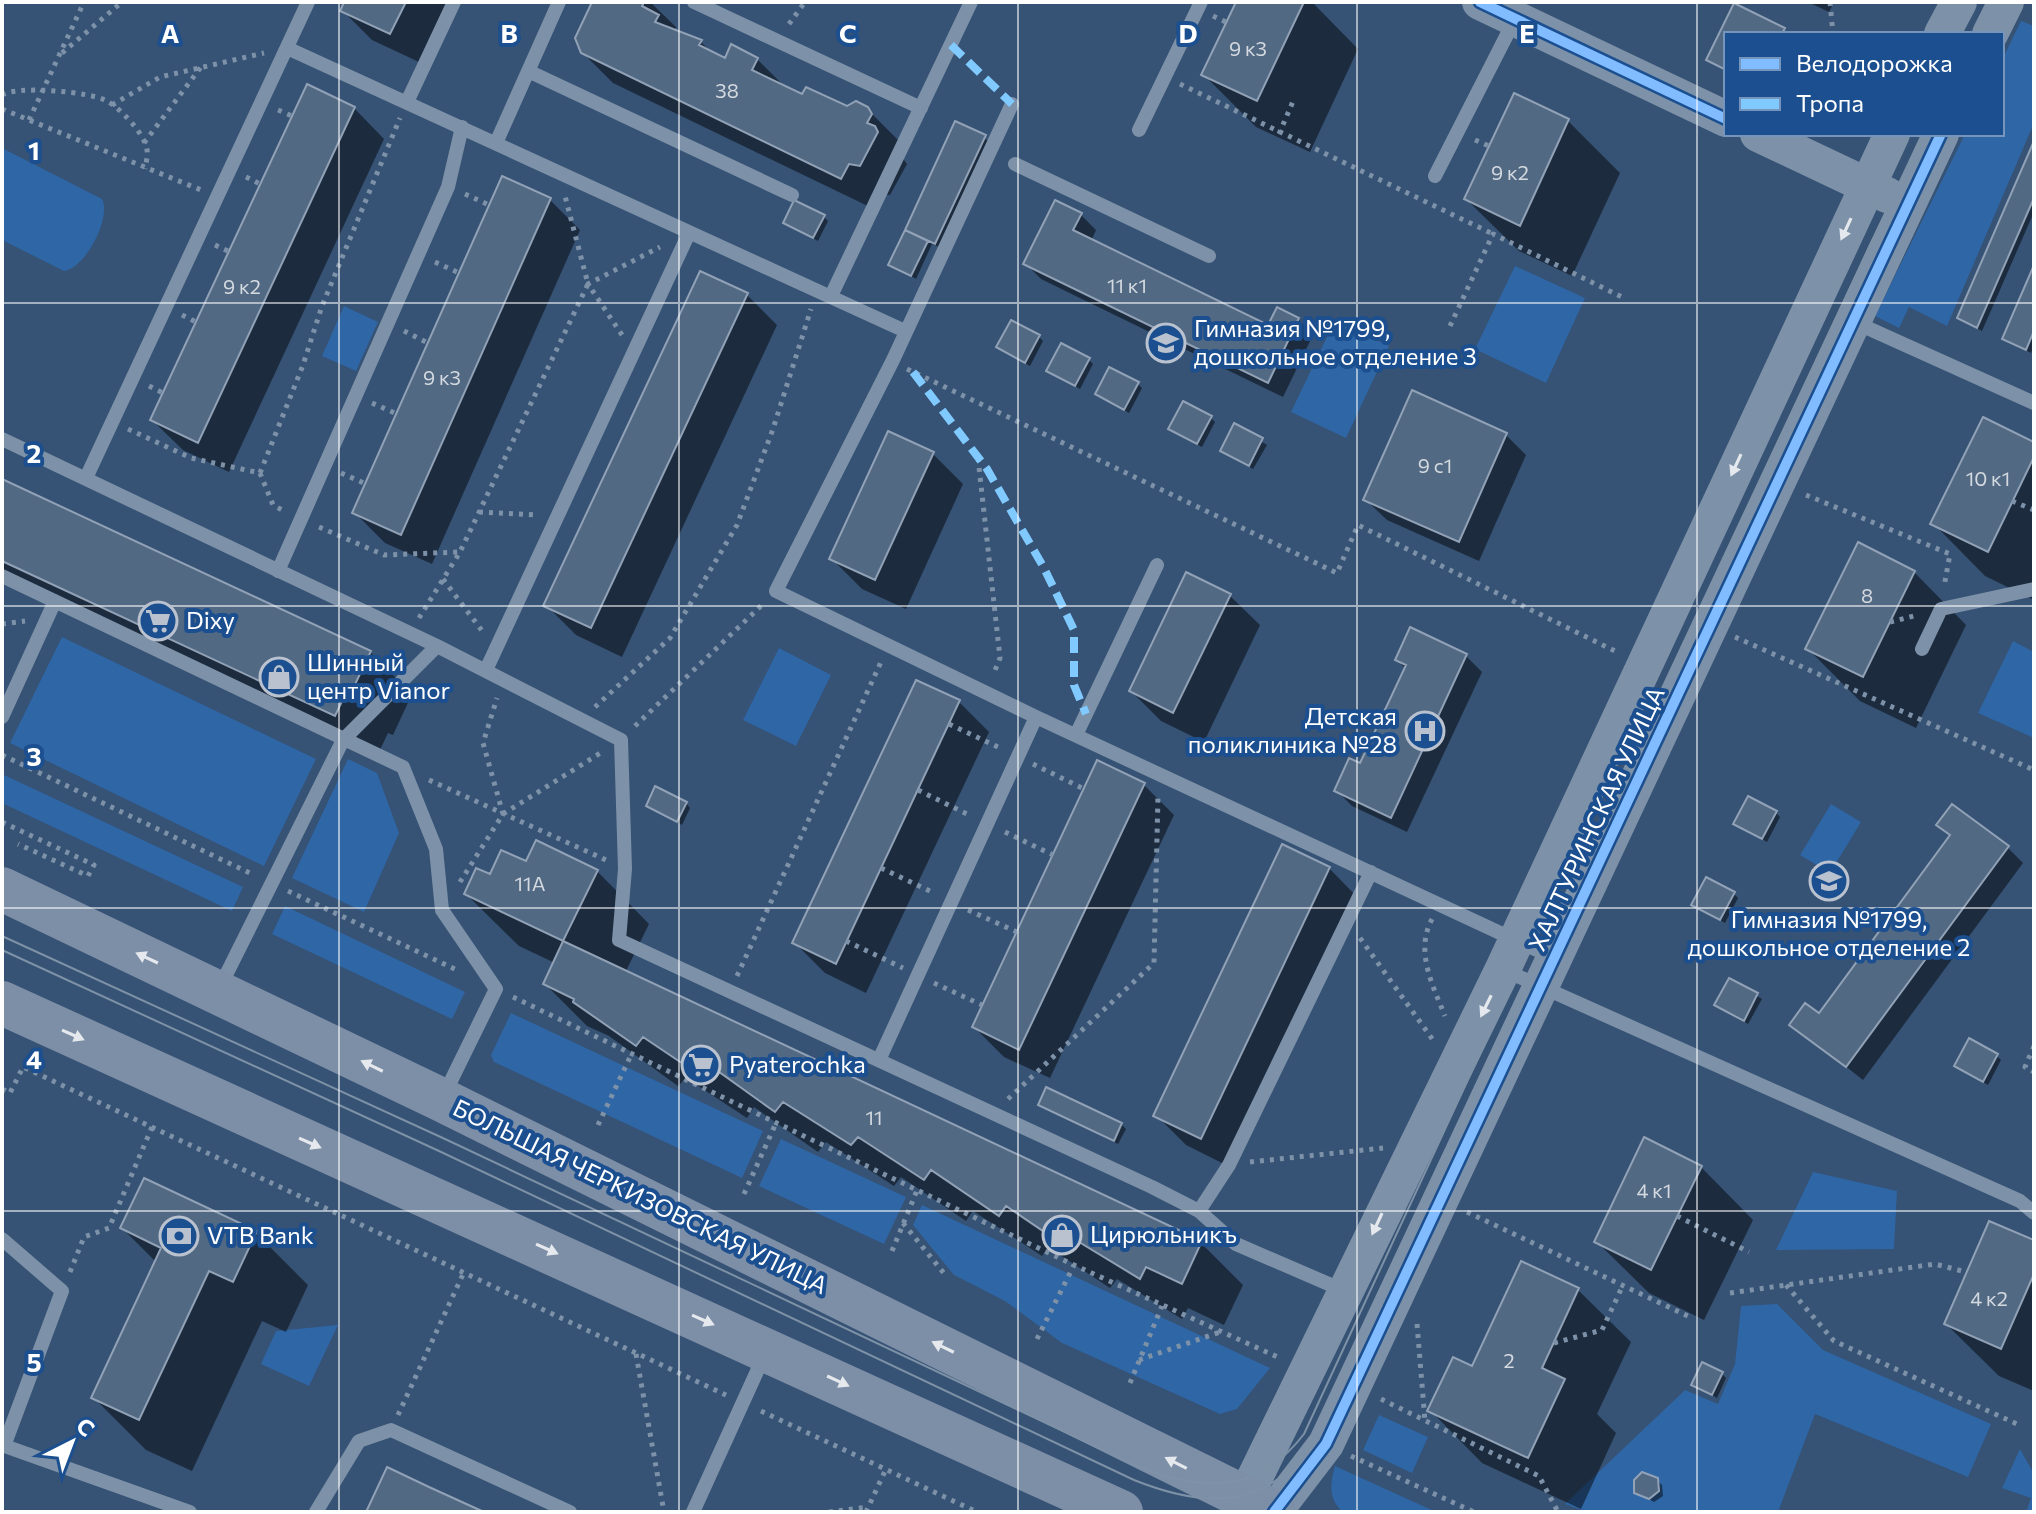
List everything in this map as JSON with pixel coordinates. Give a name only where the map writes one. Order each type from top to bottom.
[{"type":"main road","name":"БОЛЬШАЯ ЧЕРКИЗОВСКАЯ УЛИЦА","points":[[2,889],[442,1100],[1258,1508]]},
{"type":"main road","points":[[2,1003],[767,1348],[1110,1509]]},
{"type":"street","points":[[1480,2],[1724,118]]},
{"type":"street","points":[[1943,32],[1959,2]]},
{"type":"street","points":[[1991,32],[2006,2]]},
{"type":"street","name":"ХАЛТУРИНСКАЯ УЛИЦА","points":[[1258,1508],[1345,1291],[1510,954],[1891,136]]},
{"type":"street","name":"ХАЛТУРИНСКАЯ УЛИЦА","points":[[1258,1508],[1326,1444],[1940,136]]},
{"type":"street","points":[[1776,138],[1906,205]]},
{"type":"lane","points":[[86,478],[308,2]]},
{"type":"lane","points":[[407,102],[454,2]]},
{"type":"lane","points":[[496,143],[559,2]]},
{"type":"lane","points":[[694,2],[921,108]]},
{"type":"lane","points":[[831,296],[971,2]]},
{"type":"lane","points":[[1139,130],[1201,2]]},
{"type":"lane","points":[[1435,176],[1515,19]]},
{"type":"lane","points":[[287,48],[905,331]]},
{"type":"lane","points":[[528,71],[792,195]]},
{"type":"lane","points":[[1012,104],[893,360],[776,591],[1036,717],[1440,904],[1510,954],[2020,1201],[2034,1213]]},
{"type":"lane","points":[[278,571],[448,187],[462,127]]},
{"type":"lane","points":[[1015,164],[1209,256]]},
{"type":"lane","points":[[486,670],[689,233]]},
{"type":"lane","points":[[1852,321],[2034,403]]},
{"type":"lane","points":[[2,439],[503,678],[621,740],[625,869],[619,940],[1199,1211],[1236,1244],[1345,1291]]},
{"type":"lane","points":[[1076,735],[1157,565]]},
{"type":"lane","points":[[2,576],[403,767],[436,849],[442,910],[496,989],[442,1100]]},
{"type":"lane","points":[[1922,649],[1941,609],[2034,589]]},
{"type":"lane","points":[[2,717],[55,601]]},
{"type":"lane","points":[[217,992],[343,740],[437,646]]},
{"type":"lane","points":[[879,1060],[1036,717]]},
{"type":"lane","points":[[1199,1211],[1229,1165],[1371,872]]},
{"type":"lane","points":[[1510,954],[1548,972]]},
{"type":"lane","points":[[2,1239],[62,1291],[3,1445],[190,1512]]},
{"type":"lane","points":[[693,1512],[767,1348]]},
{"type":"lane","points":[[316,1512],[359,1441],[391,1430],[570,1512]]},
{"type":"path","points":[[29,120],[84,2]]},
{"type":"path","points":[[59,55],[122,2]]},
{"type":"path","points":[[778,41],[805,2]]},
{"type":"path","points":[[1830,2],[1833,32]]},
{"type":"path","points":[[112,105],[160,77],[287,48]]},
{"type":"path","points":[[144,143],[201,67]]},
{"type":"path","points":[[1166,77],[1626,299]]},
{"type":"path","points":[[2,95],[8,91],[43,90],[106,100],[144,143],[147,149],[145,169]]},
{"type":"path","points":[[1279,134],[1294,99]]},
{"type":"path","points":[[407,102],[331,281],[260,473],[273,505],[384,555],[460,552]]},
{"type":"path","points":[[2,109],[218,196]]},
{"type":"path","points":[[559,172],[588,284],[634,352]]},
{"type":"path","points":[[409,633],[460,552],[588,284],[689,233]]},
{"type":"path","points":[[1450,326],[1493,234]]},
{"type":"path","points":[[583,718],[670,638],[737,525],[773,429],[809,319],[815,288]]},
{"type":"path","points":[[893,360],[1337,573],[1358,525],[1627,657]]},
{"type":"path","points":[[113,422],[191,458],[260,473]]},
{"type":"path","points":[[978,458],[1000,658],[986,693]]},
{"type":"path","points":[[1800,493],[1950,554],[1941,609]]},
{"type":"path","points":[[2012,501],[2034,510]]},
{"type":"path","points":[[479,512],[557,516]]},
{"type":"path","points":[[443,579],[496,648]]},
{"type":"path","points":[[442,910],[503,814],[621,740],[776,591]]},
{"type":"path","points":[[1721,631],[2034,770]]},
{"type":"path","points":[[729,992],[888,646]]},
{"type":"path","points":[[503,678],[483,743],[503,814]]},
{"type":"path","points":[[2,755],[631,1055],[918,1188],[1074,1265],[1290,1362]]},
{"type":"path","points":[[403,767],[625,869]]},
{"type":"path","points":[[993,1114],[1154,963],[1159,783],[1156,772]]},
{"type":"path","points":[[2,822],[94,865],[88,876],[18,844]]},
{"type":"path","points":[[1440,904],[1424,933],[1426,969],[1449,1025]]},
{"type":"path","points":[[1348,921],[1436,1044]]},
{"type":"path","points":[[2034,1046],[2025,1067],[2034,1072]]},
{"type":"path","points":[[598,1125],[631,1055]]},
{"type":"path","points":[[2,1089],[10,1093],[23,1067],[977,1512]]},
{"type":"path","points":[[744,1194],[776,1123]]},
{"type":"path","points":[[62,1291],[84,1237],[109,1228],[152,1127]]},
{"type":"path","points":[[1229,1165],[1384,1148]]},
{"type":"path","points":[[892,1251],[918,1188]]},
{"type":"path","points":[[1459,1208],[1692,1318]]},
{"type":"path","points":[[1677,1216],[1749,1252]]},
{"type":"path","points":[[903,1223],[947,1277]]},
{"type":"path","points":[[1730,1293],[1935,1264],[1966,1272]]},
{"type":"path","points":[[1037,1339],[1074,1265]]},
{"type":"path","points":[[391,1430],[464,1272]]},
{"type":"path","points":[[1554,1343],[1602,1330],[1623,1285]]},
{"type":"path","points":[[1786,1285],[1834,1341],[2017,1424]]},
{"type":"path","points":[[1130,1383],[1162,1306]]},
{"type":"path","points":[[1416,1318],[1425,1421]]},
{"type":"path","points":[[1139,1360],[1221,1331]]},
{"type":"path","points":[[636,1353],[664,1512]]},
{"type":"path","points":[[1373,1395],[1539,1476],[1558,1512]]},
{"type":"path","points":[[1345,1453],[1474,1512]]},
{"type":"path","points":[[829,1512],[867,1510],[886,1469]]},
{"type":"shaded area","points":[[2021,21],[2034,26],[2034,123],[1947,326],[1909,307],[1899,328],[1875,316],[1964,136],[2004,136],[2004,56]]},
{"type":"shaded area","points":[[2,148],[102,199],[103,218],[95,241],[72,268],[64,271],[2,240]]},
{"type":"shaded area","points":[[1515,266],[1585,298],[1546,383],[1475,349]]},
{"type":"shaded area","points":[[344,306],[378,322],[356,371],[322,356]]},
{"type":"shaded area","points":[[1335,320],[1389,346],[1346,438],[1291,412]]},
{"type":"shaded area","points":[[62,637],[316,759],[264,866],[10,743]]},
{"type":"shaded area","points":[[2013,641],[2034,652],[2034,738],[1978,713]]},
{"type":"shaded area","points":[[779,648],[831,675],[796,746],[743,720]]},
{"type":"shaded area","points":[[348,759],[377,773],[399,833],[364,912],[292,878]]},
{"type":"shaded area","points":[[2,774],[243,887],[232,911],[2,803]]},
{"type":"shaded area","points":[[1831,804],[1861,822],[1830,873],[1800,855]]},
{"type":"shaded area","points":[[285,906],[465,992],[452,1019],[272,934]]},
{"type":"shaded area","points":[[511,1013],[763,1131],[742,1178],[494,1062],[491,1055]]},
{"type":"shaded area","points":[[781,1139],[906,1197],[884,1244],[759,1186]]},
{"type":"shaded area","points":[[1813,1172],[1897,1191],[1894,1249],[1776,1250]]},
{"type":"shaded area","points":[[922,1205],[1270,1368],[1237,1409],[1220,1414],[1062,1343],[1005,1301],[954,1275],[913,1225]]},
{"type":"shaded area","points":[[1777,1304],[1823,1350],[1991,1424],[1968,1477],[1815,1414],[1778,1512],[1587,1512],[1565,1504],[1685,1390],[1718,1404],[1735,1364],[1741,1306]]},
{"type":"shaded area","points":[[338,1325],[309,1386],[261,1364],[276,1331]]},
{"type":"shaded area","points":[[1379,1415],[1428,1437],[1412,1473],[1363,1450]]},
{"type":"shaded area","points":[[2020,1449],[2034,1474],[2034,1512],[2026,1512],[2031,1498],[2002,1488]]},
{"type":"shaded area","points":[[1335,1466],[1436,1512],[1343,1512],[1335,1502],[1332,1491]]},
{"type":"building","points":[[344,2],[406,2],[390,34],[340,11]]},
{"type":"building","points":[[592,2],[644,2],[642,6],[659,15],[655,22],[702,40],[699,45],[725,58],[731,44],[758,58],[752,70],[802,94],[806,87],[847,106],[856,101],[868,107],[872,114],[867,123],[875,126],[878,132],[860,166],[849,164],[841,179],[581,53],[575,38]]},
{"type":"building","points":[[1236,2],[1304,2],[1257,101],[1201,75]]},
{"type":"building","points":[[1734,3],[1785,28],[1783,32],[1724,32],[1724,69],[1706,60]]},
{"type":"building","points":[[307,84],[355,107],[198,443],[150,420]]},
{"type":"building","points":[[1514,93],[1569,119],[1520,226],[1464,199]]},
{"type":"building","points":[[955,121],[986,135],[935,244],[905,230]]},
{"type":"building","points":[[2034,141],[2034,198],[1977,328],[1957,318]]},
{"type":"building","points":[[502,176],[551,198],[401,535],[352,513]]},
{"type":"building","points":[[794,200],[825,215],[813,238],[783,223]]},
{"type":"building","points":[[1055,200],[1082,213],[1073,230],[1268,325],[1277,307],[1299,318],[1268,383],[1023,264]]},
{"type":"building","points":[[905,230],[928,241],[911,276],[888,265]]},
{"type":"building","points":[[2034,265],[2034,331],[2026,350],[2002,339]]},
{"type":"building","points":[[700,271],[748,293],[591,628],[543,606]]},
{"type":"building","points":[[1011,320],[1040,335],[1025,363],[996,347]]},
{"type":"building","points":[[1061,343],[1090,358],[1075,386],[1046,371]]},
{"type":"building","points":[[1109,367],[1139,382],[1124,410],[1095,394]]},
{"type":"building","points":[[1412,390],[1507,433],[1459,542],[1363,500]]},
{"type":"building","points":[[1183,401],[1212,416],[1197,444],[1168,429]]},
{"type":"building","points":[[1983,417],[2034,442],[2034,457],[1988,552],[1930,524]]},
{"type":"building","points":[[1234,423],[1263,438],[1249,466],[1220,451]]},
{"type":"building","points":[[888,431],[934,452],[875,580],[829,559]]},
{"type":"building","points":[[2,479],[371,651],[350,695],[346,693],[335,716],[2,561]]},
{"type":"building","points":[[1858,542],[1915,571],[1863,677],[1805,649]]},
{"type":"building","points":[[1186,572],[1231,594],[1173,713],[1129,691]]},
{"type":"building","points":[[1410,627],[1467,654],[1391,818],[1334,791],[1349,758],[1360,763],[1406,665],[1395,660]]},
{"type":"building","points":[[916,680],[960,700],[836,964],[792,943]]},
{"type":"building","points":[[1097,760],[1145,783],[1019,1050],[972,1027]]},
{"type":"building","points":[[655,786],[687,802],[677,822],[646,806]]},
{"type":"building","points":[[1748,796],[1777,811],[1762,839],[1733,824]]},
{"type":"building","points":[[1952,804],[2009,846],[1846,1067],[1789,1025],[1805,1003],[1819,1013],[1950,835],[1936,825]]},
{"type":"building","points":[[536,840],[598,870],[563,941],[464,894],[476,868],[490,874],[501,850],[526,861]]},
{"type":"building","points":[[1282,844],[1330,867],[1201,1139],[1153,1116]]},
{"type":"building","points":[[1706,877],[1735,892],[1720,920],[1691,905]]},
{"type":"building","points":[[563,941],[1202,1241],[1182,1284],[1146,1267],[1140,1279],[1074,1239],[1068,1248],[1006,1206],[999,1216],[931,1170],[924,1180],[858,1137],[851,1145],[783,1102],[775,1112],[712,1067],[704,1078],[643,1037],[636,1046],[573,1002],[574,999],[543,984]]},
{"type":"building","points":[[1729,978],[1758,993],[1744,1021],[1714,1005]]},
{"type":"building","points":[[1969,1038],[1998,1054],[1983,1082],[1954,1066]]},
{"type":"building","points":[[1046,1087],[1122,1123],[1114,1141],[1038,1105]]},
{"type":"building","points":[[1644,1137],[1702,1166],[1651,1270],[1594,1242]]},
{"type":"building","points":[[144,1178],[257,1231],[233,1282],[209,1271],[139,1420],[91,1398],[161,1248],[120,1228]]},
{"type":"building","points":[[1989,1221],[2034,1240],[2034,1274],[2001,1349],[1944,1324]]},
{"type":"building","points":[[1521,1261],[1579,1288],[1542,1368],[1565,1379],[1528,1458],[1427,1411],[1453,1357],[1472,1366]]},
{"type":"building","points":[[1702,1362],[1723,1372],[1712,1395],[1691,1385]]},
{"type":"building","points":[[387,1467],[429,1487],[484,1512],[366,1512]]},
{"type":"building","points":[[1642,1472],[1658,1478],[1659,1491],[1649,1499],[1634,1493],[1634,1480]]},
{"type":"tram line","points":[[1961,32],[1976,2]]},
{"type":"tram line","points":[[1976,32],[1991,2]]},
{"type":"tram line","points":[[2,936],[445,1139],[1139,1467],[1186,1481],[1229,1482],[1249,1477],[1286,1454],[1304,1434],[1857,239],[1909,136]]},
{"type":"tram line","points":[[2,950],[439,1151],[1134,1480],[1186,1496],[1234,1497],[1256,1491],[1297,1462],[1315,1439],[1870,245],[1924,136]]},
{"type":"marked path","points":[[951,45],[1012,104]]},
{"type":"marked path","points":[[913,372],[987,469],[1044,568],[1074,630],[1074,685],[1086,714]]},
{"type":"cycle path","points":[[1480,2],[1724,118]]},
{"type":"cycle path","points":[[1274,1512],[1326,1444],[1940,136]]},
{"type":"place","name":"Гимназия №1799, дошкольное отделение 3","points":[[1166,343]]},
{"type":"place","name":"Dixy","points":[[158,621]]},
{"type":"place","name":"Шинный центр Vianor","points":[[279,677]]},
{"type":"place","name":"Детская поликлиника №28","points":[[1425,731]]},
{"type":"place","name":"Гимназия №1799, дошкольное отделение 2","points":[[1829,881]]},
{"type":"place","name":"Pyaterochka","points":[[701,1065]]},
{"type":"place","name":"Цирюльникъ","points":[[1062,1235]]},
{"type":"place","name":"VTB Bank","points":[[179,1236]]}]
